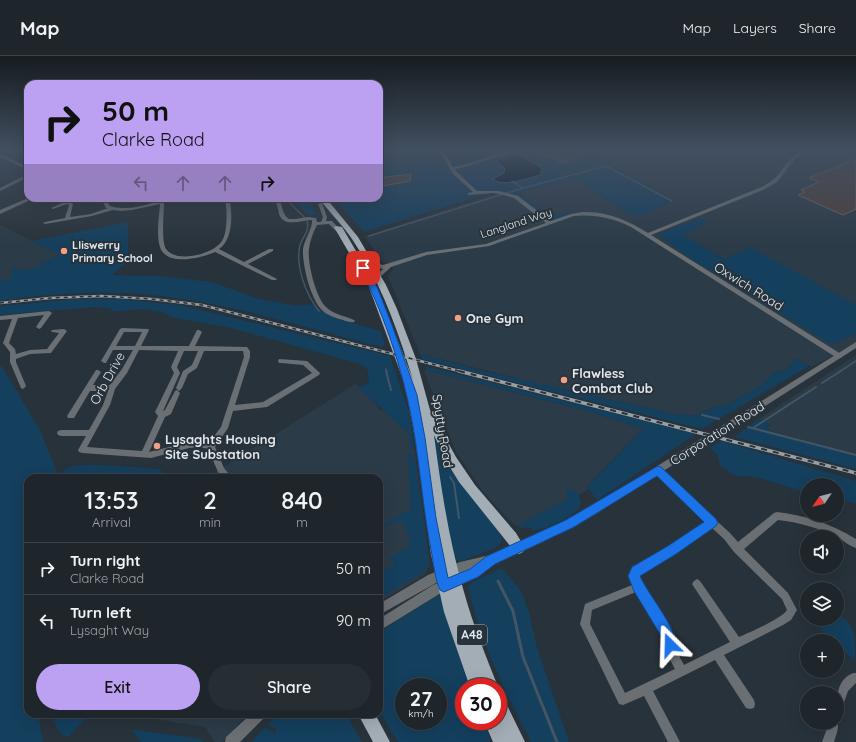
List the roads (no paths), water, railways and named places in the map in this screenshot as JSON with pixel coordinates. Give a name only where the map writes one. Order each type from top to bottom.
[{"type":"main road","name":"Spytty Road","points":[[320,202],[346,240],[373,287],[410,386],[420,438],[430,518],[448,578],[488,678]]},
{"type":"main road","name":"Spytty Road","points":[[321,202],[349,230],[370,263],[406,345],[419,385],[441,517],[448,578],[456,627],[474,678]]},
{"type":"main road","points":[[424,409],[437,427],[448,453],[460,474],[519,548]]},
{"type":"main road","points":[[368,718],[382,742]]},
{"type":"main road","points":[[500,730],[508,740]]},
{"type":"main road","points":[[505,730],[508,740]]},
{"type":"street","points":[[0,190],[15,182]]},
{"type":"street","points":[[465,182],[475,192]]},
{"type":"street","points":[[647,235],[762,189],[773,182]]},
{"type":"street","points":[[470,194],[475,192],[492,192],[516,197],[550,223]]},
{"type":"street","points":[[0,212],[24,202]]},
{"type":"street","points":[[53,208],[67,202],[71,204],[67,219]]},
{"type":"street","points":[[106,202],[106,204],[111,209]]},
{"type":"street","points":[[45,223],[98,214],[111,209],[132,209],[165,202]]},
{"type":"street","points":[[162,203],[162,243],[164,251],[168,255],[191,257],[216,250],[223,244],[227,236],[228,202]]},
{"type":"street","points":[[280,202],[283,219],[293,221],[312,218],[315,220],[306,253],[308,266],[318,300],[321,306],[327,311],[352,321]]},
{"type":"street","points":[[320,202],[325,217],[323,222]]},
{"type":"street","name":"Langland Way","points":[[370,263],[383,267],[436,251],[487,245],[573,215],[597,214],[619,219],[647,235]]},
{"type":"street","points":[[315,224],[323,222],[332,223],[346,240]]},
{"type":"street","name":"Oxwich Road","points":[[647,235],[839,356]]},
{"type":"street","points":[[216,250],[274,279]]},
{"type":"street","points":[[245,264],[271,250]]},
{"type":"street","name":"Langland Way","points":[[377,277],[389,266]]},
{"type":"street","points":[[0,318],[49,312],[39,327]]},
{"type":"street","points":[[16,316],[3,345],[12,348],[14,357],[13,362],[23,386]]},
{"type":"street","points":[[104,362],[122,330],[146,330],[137,348],[112,348]]},
{"type":"street","points":[[14,357],[30,352],[49,351],[64,331],[54,331]]},
{"type":"street","points":[[191,349],[199,332]]},
{"type":"street","name":"Corporation Road","points":[[383,607],[410,590],[448,578],[474,573],[491,560],[519,548],[593,511],[856,345]]},
{"type":"street","name":"Orb Drive","points":[[137,348],[182,349],[242,349],[247,351],[247,357],[232,408],[224,428],[211,447],[200,444],[181,447],[160,453],[144,454],[82,451],[82,448],[106,405],[112,388],[125,371],[137,348]]},
{"type":"street","points":[[176,388],[177,373],[174,367],[182,349]]},
{"type":"street","points":[[144,454],[162,415],[159,412],[185,373],[195,366],[202,349]]},
{"type":"street","points":[[232,408],[264,405],[317,373],[305,363],[281,361]]},
{"type":"street","points":[[71,416],[98,372]]},
{"type":"street","points":[[88,388],[112,388]]},
{"type":"street","points":[[61,433],[90,433]]},
{"type":"street","points":[[211,447],[221,470],[224,474]]},
{"type":"street","points":[[638,586],[588,607],[585,624],[623,700],[788,617],[792,610],[785,596],[658,471]]},
{"type":"street","points":[[737,549],[777,516],[811,524],[847,538],[856,544]]},
{"type":"street","points":[[682,671],[672,654],[669,637],[638,586],[634,576],[636,571],[672,550],[712,523]]},
{"type":"street","name":"Corporation Road","points":[[383,622],[418,600],[448,578]]},
{"type":"street","points":[[697,584],[737,643]]},
{"type":"street","points":[[717,654],[750,704]]},
{"type":"street","points":[[844,688],[853,678],[856,678]]},
{"type":"street","points":[[646,689],[674,742]]},
{"type":"street","points":[[232,742],[256,718]]},
{"type":"street","points":[[828,742],[832,730]]},
{"type":"waterway","points":[[514,182],[523,188]]},
{"type":"waterway","points":[[523,188],[546,182]]},
{"type":"waterway","points":[[636,182],[672,201]]},
{"type":"waterway","points":[[369,236],[523,188]]},
{"type":"waterway","points":[[289,202],[304,217]]},
{"type":"waterway","points":[[307,221],[308,227],[300,245],[300,271],[306,289],[319,311]]},
{"type":"waterway","points":[[839,372],[856,361]]},
{"type":"waterway","points":[[386,371],[391,390]]},
{"type":"waterway","points":[[822,383],[841,371]]},
{"type":"waterway","points":[[753,428],[816,387]]},
{"type":"waterway","points":[[702,415],[719,419]]},
{"type":"waterway","points":[[748,427],[856,455]]},
{"type":"waterway","points":[[450,477],[454,483],[459,518]]},
{"type":"waterway","points":[[498,581],[513,611],[523,657],[557,742]]},
{"type":"railway","points":[[0,303],[50,298],[101,296],[152,299],[202,305],[463,372]]},
{"type":"railway","points":[[459,371],[856,473]]},
{"type":"place","name":"Lliswerry Primary School","points":[[64,251]]},
{"type":"place","name":"One Gym","points":[[458,318]]},
{"type":"place","name":"Flawless Combat Club","points":[[564,380]]},
{"type":"place","name":"Lysaghts Housing Site Substation","points":[[157,446]]}]
